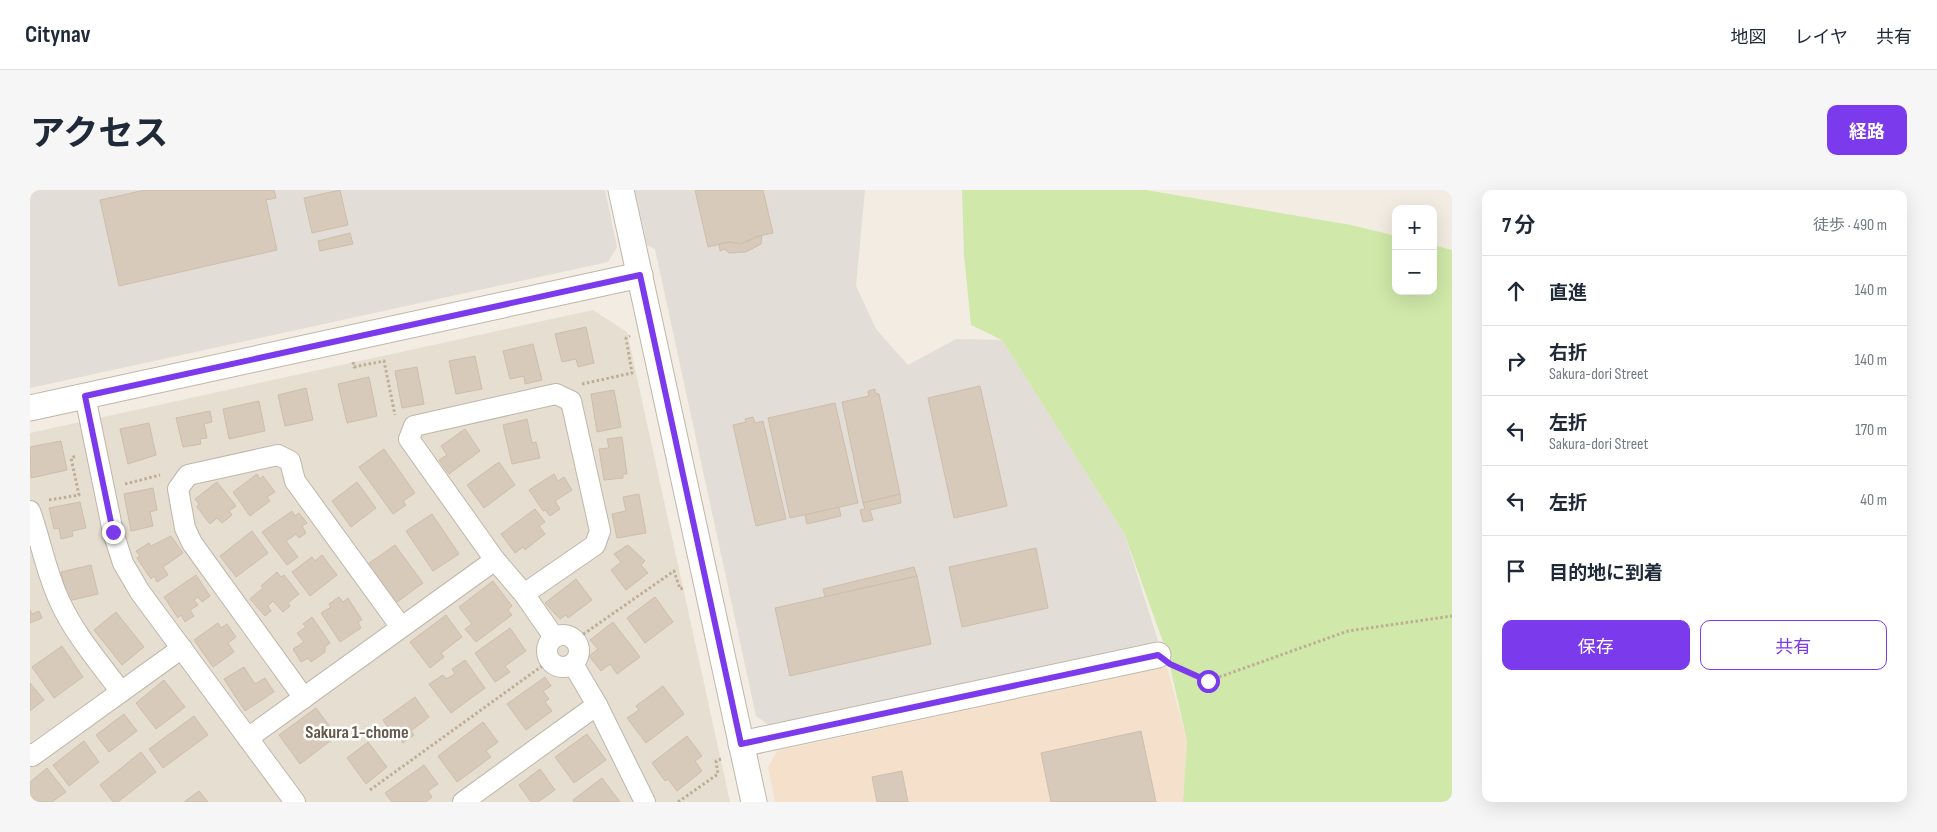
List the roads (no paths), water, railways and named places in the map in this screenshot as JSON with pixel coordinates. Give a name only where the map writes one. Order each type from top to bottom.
[{"type":"street","points":[[621,190],[640,275],[735,750],[754,802]]},
{"type":"street","points":[[30,408],[640,275]]},
{"type":"street","points":[[524,594],[595,545],[600,531],[572,401],[556,394],[414,426],[409,439],[495,560],[524,594],[554,637]]},
{"type":"street","points":[[85,396],[113,532],[123,563],[140,592],[295,802]]},
{"type":"street","points":[[304,698],[192,543],[186,528],[178,489],[188,475],[278,455],[290,461],[295,481],[401,627]]},
{"type":"street","points":[[38,506],[50,580],[60,604],[76,630],[121,692]]},
{"type":"street","points":[[248,738],[495,560]]},
{"type":"street","points":[[565,635],[575,640],[579,650],[573,664],[568,667],[558,667],[549,661],[547,645],[554,637],[565,635]]},
{"type":"street","points":[[31,756],[182,648]]},
{"type":"street","points":[[735,750],[1158,655]]},
{"type":"street","points":[[573,664],[597,705],[645,802]]},
{"type":"street","points":[[463,802],[597,705]]},
{"type":"district","name":"Sakura 1-chome","points":[[357,732]]}]
